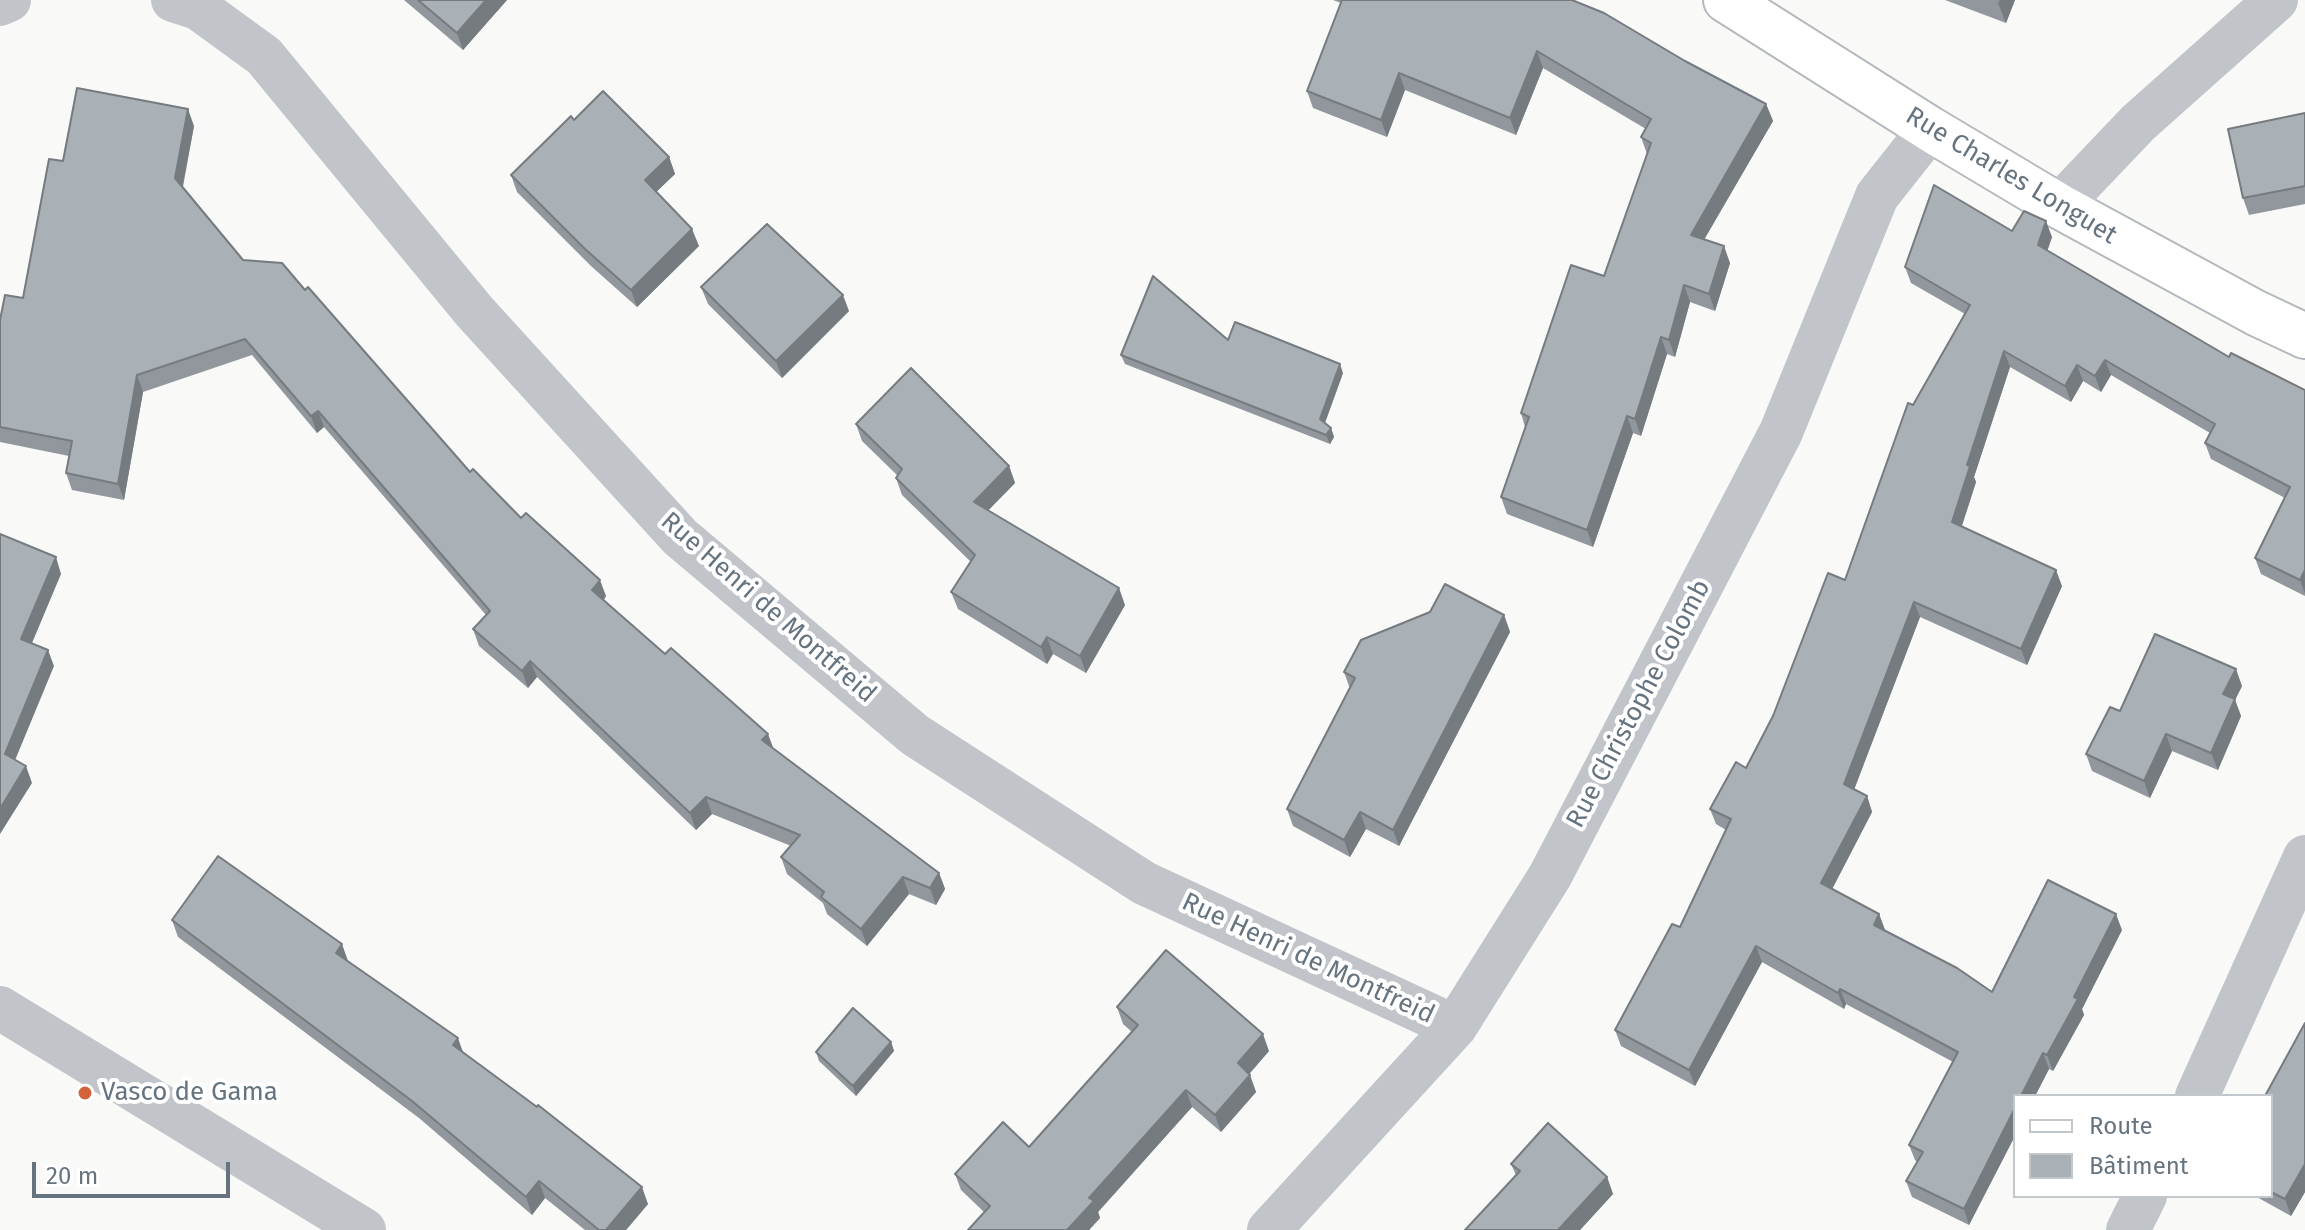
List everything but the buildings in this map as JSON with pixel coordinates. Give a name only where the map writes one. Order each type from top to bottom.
[{"type":"street","points":[[0,4],[9,0]]},
{"type":"street","name":"Rue Henri de Montfreid","points":[[173,0],[198,8],[264,56],[474,311],[680,537],[915,735],[1144,883],[1455,1027]]},
{"type":"street","name":"Rue Charles Longuet","points":[[1726,0],[2059,206],[2256,313],[2305,336]]},
{"type":"street","points":[[2059,206],[2138,123],[2276,0]]},
{"type":"street","name":"Rue Christophe Colomb","points":[[1269,1230],[1455,1027],[1550,876],[1781,432],[1877,196],[1930,129]]},
{"type":"street","points":[[2198,1094],[2305,857]]},
{"type":"street","points":[[0,1008],[364,1230]]},
{"type":"street","points":[[2128,1230],[2144,1198]]},
{"type":"place","name":"Vasco de Gama","points":[[85,1093]]}]
